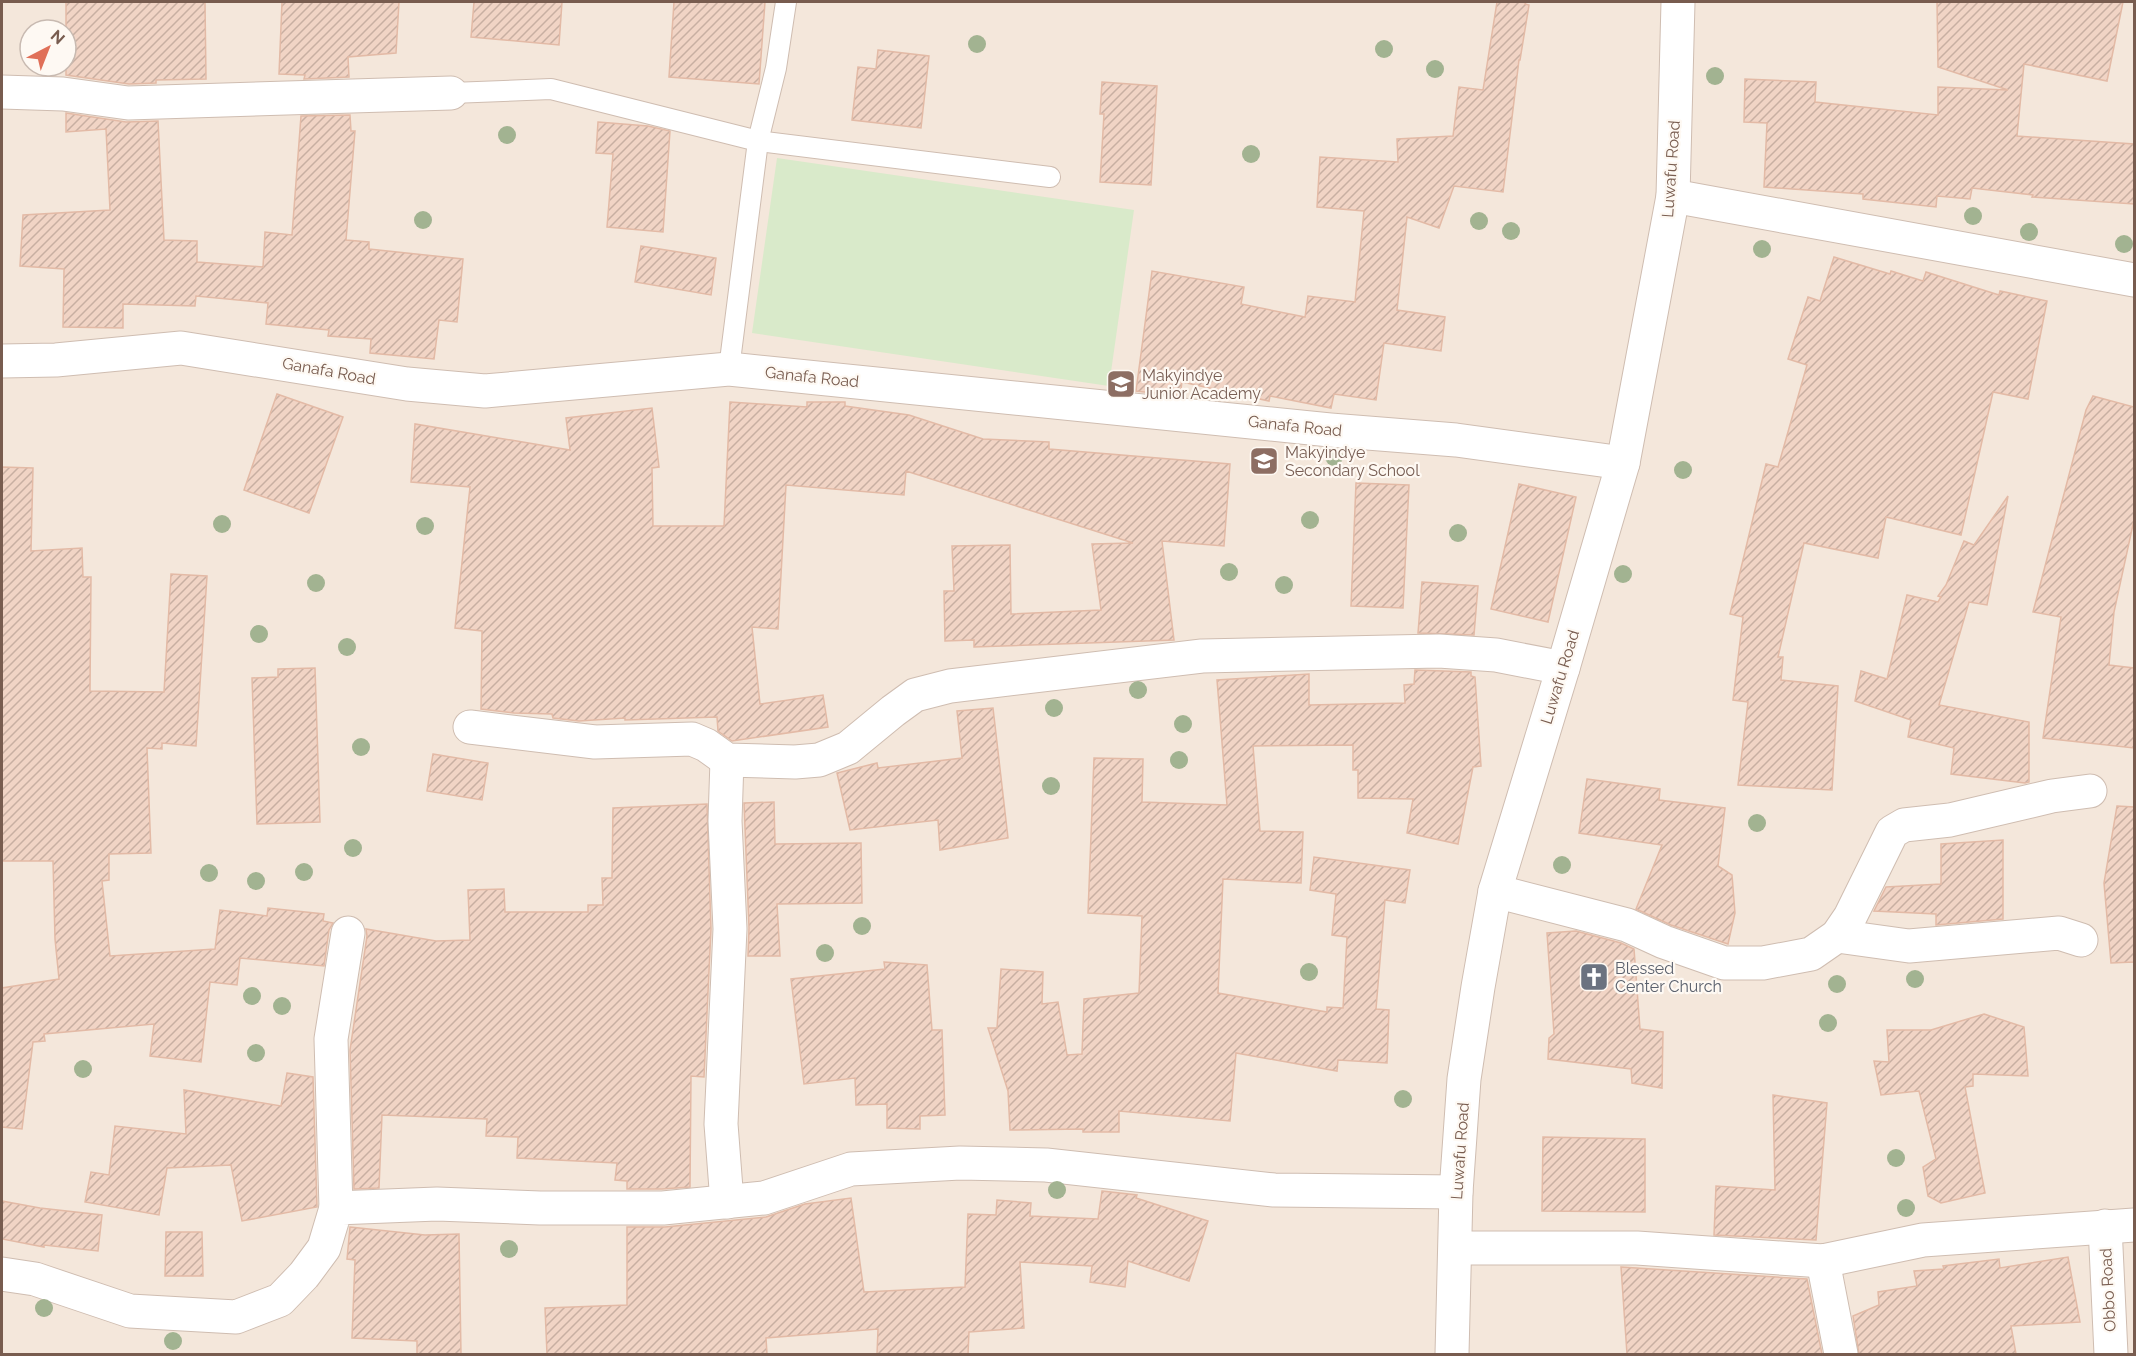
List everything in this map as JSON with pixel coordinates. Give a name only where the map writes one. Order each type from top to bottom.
[{"type":"street","name":"Luwafu Road","points":[[1452,1354],[1456,1192],[1464,1080],[1478,987],[1495,891],[1623,463],[1672,196],[1678,2]]},
{"type":"street","points":[[2,92],[63,94],[128,103],[451,93]]},
{"type":"street","points":[[1672,196],[2134,280]]},
{"type":"street","name":"Ganafa Road","points":[[2,361],[56,360],[181,348],[407,384],[485,391],[729,369],[1330,430],[1456,440],[1623,463]]},
{"type":"street","points":[[470,726],[595,742],[692,739],[706,745],[726,760],[795,762],[819,760],[848,748],[915,695],[950,686],[1202,656],[1439,651],[1496,655],[1563,668]]},
{"type":"street","points":[[726,760],[725,821],[730,929],[721,1124],[727,1202]]},
{"type":"street","points":[[1495,891],[1627,925],[1664,942],[1724,963],[1763,963],[1811,954],[1837,936],[1850,917],[1892,832],[1904,825],[1950,820],[2052,796],[2090,791]]},
{"type":"street","points":[[2,1274],[35,1279],[130,1311],[237,1317],[280,1300],[304,1275],[324,1248],[336,1208],[331,1039],[348,933]]},
{"type":"street","points":[[1837,936],[1909,946],[2059,933],[2081,940]]},
{"type":"street","points":[[336,1208],[437,1204],[540,1208],[663,1208],[764,1198],[851,1169],[960,1163],[1046,1165],[1274,1190],[1456,1192]]},
{"type":"street","points":[[1456,1248],[1637,1248],[1823,1261],[1923,1240],[2120,1225]]},
{"type":"street","name":"Obbo Road","points":[[2111,1354],[2120,1225]]},
{"type":"street","points":[[1823,1261],[1841,1354]]},
{"type":"lane","points":[[729,369],[758,141],[776,68],[786,2]]},
{"type":"lane","points":[[451,93],[551,89],[758,141],[1050,177]]},
{"type":"shaded area","points":[[2,2],[2134,2],[2134,1354],[2,1354]]},
{"type":"green space","points":[[777,158],[1134,210],[1109,386],[752,333]]},
{"type":"building","points":[[66,2],[205,2],[206,79],[156,80],[156,83],[129,84],[78,77],[78,18],[66,18]]},
{"type":"building","points":[[282,2],[399,2],[396,53],[348,57],[349,77],[304,79],[305,75],[279,74]]},
{"type":"building","points":[[474,2],[562,2],[559,45],[471,37]]},
{"type":"building","points":[[674,2],[765,2],[759,84],[669,77]]},
{"type":"building","points":[[1497,2],[1526,2],[1525,4],[1529,5],[1519,60],[1503,192],[1454,186],[1439,228],[1407,217],[1397,310],[1445,317],[1441,351],[1384,343],[1376,400],[1334,394],[1331,408],[1270,396],[1269,401],[1182,382],[1180,396],[1136,391],[1152,271],[1244,287],[1241,304],[1305,317],[1308,296],[1355,302],[1364,211],[1317,207],[1320,157],[1398,162],[1397,139],[1453,136],[1459,87],[1483,90]]},
{"type":"building","points":[[1937,2],[2123,2],[2107,81],[2024,64],[2017,136],[2134,144],[2134,204],[2032,197],[2033,195],[1972,188],[1970,199],[1937,196],[1936,207],[1863,199],[1863,194],[1764,187],[1767,123],[1744,122],[1745,79],[1816,82],[1815,102],[1938,115],[1938,87],[2008,90],[1938,67]]},
{"type":"building","points":[[878,50],[929,56],[921,128],[852,120],[858,67],[876,69]]},
{"type":"building","points":[[1102,82],[1157,86],[1151,185],[1100,182],[1104,114],[1100,114]]},
{"type":"building","points":[[66,113],[126,122],[158,121],[164,240],[197,241],[197,262],[263,267],[265,232],[292,235],[301,116],[350,115],[351,131],[355,131],[346,240],[369,242],[369,249],[463,259],[457,322],[439,320],[434,359],[370,353],[371,339],[328,336],[329,330],[266,324],[268,303],[196,296],[195,306],[123,304],[123,328],[63,327],[64,269],[20,266],[23,215],[110,210],[106,129],[66,132]]},
{"type":"building","points":[[598,122],[648,126],[670,131],[663,232],[607,227],[613,154],[596,153]]},
{"type":"building","points":[[641,246],[716,258],[711,295],[635,282]]},
{"type":"building","points":[[1834,257],[1890,274],[1891,271],[1923,281],[1926,272],[1999,295],[2000,291],[2047,301],[2028,399],[1993,392],[1961,535],[1886,517],[1878,558],[1804,543],[1778,657],[1783,657],[1781,680],[1838,686],[1832,790],[1738,785],[1748,702],[1733,700],[1743,617],[1730,614],[1766,464],[1778,467],[1807,365],[1788,359],[1808,297],[1820,301]]},
{"type":"building","points":[[277,394],[343,417],[309,513],[244,490]]},
{"type":"building","points":[[2093,396],[2134,407],[2134,520],[2114,612],[2109,665],[2134,668],[2134,748],[2043,738],[2061,617],[2033,612],[2086,410]]},
{"type":"building","points":[[730,402],[807,407],[807,402],[845,402],[845,406],[909,415],[983,439],[1049,442],[1049,449],[1230,464],[1224,546],[1162,541],[1174,640],[974,647],[974,640],[945,641],[944,591],[954,591],[952,546],[1010,545],[1011,614],[1101,610],[1092,544],[1133,543],[906,471],[904,495],[786,485],[778,629],[752,627],[760,704],[823,695],[828,727],[732,741],[718,731],[717,717],[579,721],[553,718],[552,714],[481,709],[482,631],[455,628],[470,487],[411,482],[415,424],[570,450],[566,418],[652,408],[659,467],[652,468],[653,526],[724,526]]},
{"type":"building","points":[[2,467],[33,468],[31,551],[82,548],[83,577],[91,577],[90,691],[164,692],[171,574],[207,576],[196,746],[162,743],[162,749],[147,748],[151,853],[109,854],[109,880],[102,881],[110,956],[215,949],[220,910],[267,916],[268,908],[324,914],[323,921],[333,923],[329,930],[324,966],[240,958],[237,985],[210,982],[201,1062],[150,1056],[154,1024],[44,1034],[45,1041],[33,1042],[22,1129],[2,1127],[2,988],[59,979],[55,939],[53,861],[2,861]]},
{"type":"building","points":[[1356,483],[1409,485],[1403,608],[1351,606]]},
{"type":"building","points":[[1519,484],[1576,497],[1548,622],[1491,609]]},
{"type":"building","points":[[2008,496],[1987,605],[1969,602],[1939,705],[2029,722],[2029,782],[2025,783],[1951,774],[1954,748],[1908,737],[1911,720],[1855,701],[1861,671],[1887,679],[1907,595],[1938,602],[1941,597],[1938,596],[1946,585],[1964,541],[1974,545]]},
{"type":"building","points":[[1422,582],[1478,586],[1474,635],[1418,633]]},
{"type":"building","points":[[315,668],[320,822],[257,824],[252,678],[278,677],[278,669]]},
{"type":"building","points":[[1415,670],[1471,672],[1471,676],[1475,677],[1481,766],[1473,767],[1458,844],[1407,833],[1413,799],[1358,798],[1358,770],[1353,770],[1353,745],[1253,746],[1260,831],[1303,832],[1301,883],[1223,879],[1218,993],[1327,1012],[1327,1007],[1343,1008],[1347,937],[1332,935],[1336,894],[1310,890],[1314,857],[1410,870],[1405,903],[1385,900],[1376,1009],[1389,1010],[1387,1063],[1338,1060],[1337,1071],[1236,1053],[1230,1121],[1119,1111],[1119,1132],[1083,1132],[1083,1129],[1010,1130],[1008,1091],[988,1028],[997,1028],[1001,969],[1043,972],[1042,1004],[1058,1002],[1067,1055],[1082,1054],[1084,999],[1139,993],[1142,916],[1088,913],[1094,758],[1143,759],[1142,802],[1227,805],[1217,680],[1309,674],[1309,705],[1405,703],[1404,685],[1414,684]]},
{"type":"building","points":[[993,708],[1008,838],[940,850],[938,820],[850,830],[837,773],[877,763],[878,768],[962,758],[957,711]]},
{"type":"building","points":[[433,754],[488,763],[482,800],[427,791]]},
{"type":"building","points":[[1587,779],[1660,789],[1659,800],[1725,808],[1718,866],[1732,875],[1735,913],[1728,944],[1671,925],[1636,909],[1662,845],[1579,833]]},
{"type":"building","points":[[774,802],[775,844],[861,843],[862,903],[777,904],[780,956],[748,956],[744,803]]},
{"type":"building","points":[[707,804],[711,929],[704,1077],[691,1076],[690,1187],[627,1189],[627,1181],[615,1180],[617,1163],[517,1158],[518,1137],[486,1136],[487,1119],[382,1115],[379,1188],[354,1189],[350,1050],[367,936],[366,929],[436,941],[470,940],[468,890],[504,889],[505,912],[588,912],[588,905],[603,905],[602,878],[612,878],[613,808]]},
{"type":"building","points":[[2117,806],[2134,807],[2134,962],[2111,963],[2104,883]]},
{"type":"building","points":[[2003,840],[2003,919],[1936,925],[1936,914],[1874,911],[1886,887],[1941,884],[1941,844]]},
{"type":"building","points":[[1576,931],[1621,943],[1634,949],[1640,1029],[1663,1032],[1662,1088],[1632,1083],[1631,1069],[1548,1059],[1549,1038],[1554,1034],[1547,933]]},
{"type":"building","points":[[884,962],[927,965],[932,1030],[942,1030],[945,1115],[920,1116],[920,1129],[887,1128],[887,1104],[856,1105],[855,1078],[804,1084],[791,979],[885,969]]},
{"type":"building","points":[[1984,1014],[2024,1027],[2028,1076],[1973,1074],[1973,1086],[1965,1087],[1985,1193],[1941,1203],[1928,1196],[1923,1167],[1936,1159],[1919,1091],[1881,1095],[1874,1061],[1889,1062],[1887,1030],[1931,1030]]},
{"type":"building","points":[[287,1073],[313,1077],[317,1207],[242,1221],[231,1165],[167,1168],[159,1215],[85,1202],[91,1172],[109,1175],[115,1126],[186,1134],[184,1090],[281,1106]]},
{"type":"building","points":[[1773,1095],[1827,1103],[1816,1240],[1714,1235],[1716,1186],[1775,1190]]},
{"type":"building","points":[[1543,1137],[1645,1139],[1645,1212],[1542,1211]]},
{"type":"building","points":[[1102,1191],[1137,1195],[1136,1198],[1208,1221],[1189,1281],[1128,1261],[1125,1287],[1090,1282],[1092,1266],[1020,1262],[1024,1328],[969,1332],[968,1354],[877,1354],[878,1329],[766,1338],[767,1354],[547,1354],[545,1308],[627,1305],[627,1227],[665,1227],[766,1217],[805,1204],[851,1198],[864,1292],[965,1287],[968,1214],[996,1215],[997,1200],[1031,1203],[1030,1216],[1098,1219]]},
{"type":"building","points":[[2,1201],[102,1215],[98,1251],[44,1245],[44,1247],[2,1239]]},
{"type":"building","points":[[350,1227],[425,1235],[459,1234],[461,1354],[417,1354],[417,1341],[352,1338],[355,1260],[347,1259]]},
{"type":"building","points":[[166,1232],[202,1232],[203,1276],[165,1276]]},
{"type":"building","points":[[2068,1257],[2080,1322],[2011,1326],[2016,1354],[1859,1354],[1853,1316],[1879,1305],[1878,1292],[1917,1286],[1914,1271],[1944,1269],[1943,1266],[1999,1259],[2000,1268]]},
{"type":"building","points":[[1621,1267],[1807,1279],[1822,1354],[1627,1354]]},
{"type":"place","name":"Makyindye Junior Academy","points":[[1121,384]]},
{"type":"place","name":"Makyindye Secondary School","points":[[1264,461]]},
{"type":"place","name":"Blessed Center Church","points":[[1594,977]]}]
